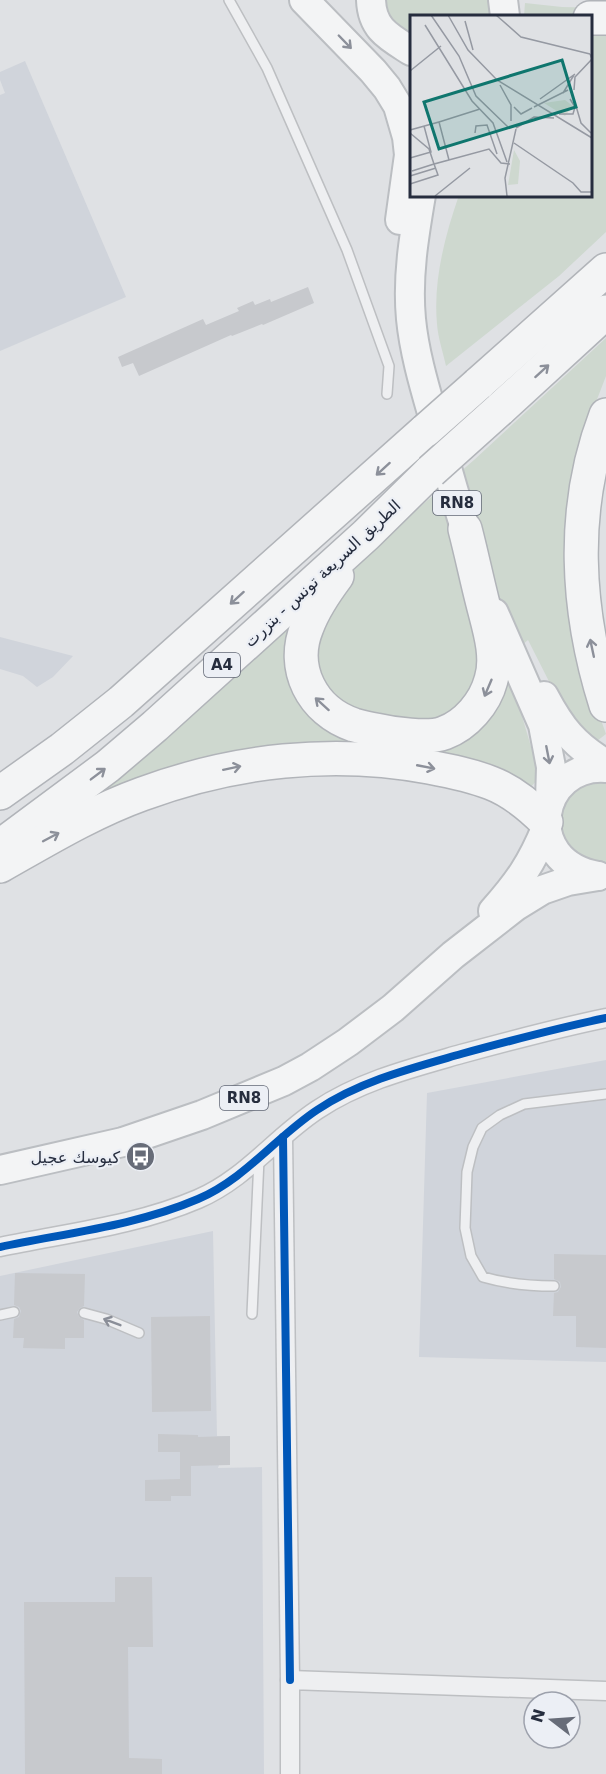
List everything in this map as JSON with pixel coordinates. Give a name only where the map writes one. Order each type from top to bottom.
[{"type":"highway","points":[[553,316],[606,259]]},
{"type":"highway","name":"A4","points":[[0,793],[62,749],[121,702],[606,270]]},
{"type":"highway","name":"الطريق السريعة تونس - بنزرت","points":[[0,846],[124,753],[366,535],[431,471],[606,312]]},
{"type":"highway","points":[[606,415],[586,487],[581,530],[581,577],[588,632],[606,705]]},
{"type":"highway","points":[[366,535],[317,605],[306,629],[301,657],[305,679],[315,699],[330,712],[352,725],[383,732],[414,735],[443,734],[461,724],[475,712],[492,680],[494,660],[491,636],[465,529]]},
{"type":"highway","points":[[0,866],[99,812],[142,794],[192,778],[238,767],[295,759],[350,758],[404,762],[453,771],[491,783],[548,817]]},
{"type":"main road","points":[[304,0],[373,71],[398,106],[407,137],[409,155],[397,245],[396,291],[401,318],[423,380]]},
{"type":"main road","points":[[371,0],[376,23],[410,63]]},
{"type":"main road","points":[[503,0],[505,15]]},
{"type":"main road","points":[[385,34],[410,50]]},
{"type":"main road","name":"RN8","points":[[421,196],[409,286],[411,320],[423,380],[453,491],[488,600],[543,725],[551,767],[548,817],[550,843],[558,856],[569,866],[582,873],[602,876]]},
{"type":"main road","name":"RN8","points":[[434,196],[425,244],[421,286],[422,321],[433,373],[463,485],[497,595],[529,666],[554,714],[573,740],[587,753],[606,764]]},
{"type":"main road","name":"RN8","points":[[453,955],[514,887],[535,856],[559,787],[572,776],[587,770],[606,768]]},
{"type":"main road","name":"RN8","points":[[0,1170],[123,1142],[202,1115],[284,1081],[348,1042],[393,1008],[453,955],[516,906],[542,890],[568,881],[602,876]]},
{"type":"street","points":[[0,1247],[115,1225],[165,1212],[200,1199],[231,1181],[318,1109],[363,1085],[416,1067],[606,1018]]},
{"type":"street","points":[[283,1137],[290,1774]]},
{"type":"street","points":[[290,1680],[606,1691]]},
{"type":"lane","points":[[229,0],[267,68],[347,250],[389,366],[387,394]]},
{"type":"lane","points":[[554,1286],[503,1283],[483,1277],[471,1256],[465,1228],[467,1172],[473,1147],[482,1128],[500,1115],[524,1104],[606,1094]]},
{"type":"lane","points":[[252,1314],[258,1159]]},
{"type":"lane","points":[[0,1315],[14,1312]]},
{"type":"lane","points":[[84,1313],[139,1333]]},
{"type":"shaded area","points":[[383,0],[489,0],[491,15],[410,15],[410,35],[389,22]]},
{"type":"shaded area","points":[[525,3],[606,8],[568,15],[524,15]]},
{"type":"shaded area","points":[[591,28],[606,29],[606,232],[559,276],[446,366],[439,340],[436,308],[439,275],[449,226],[459,196],[591,196]]},
{"type":"shaded area","points":[[25,61],[126,297],[0,351],[0,95],[5,93],[0,80],[0,72]]},
{"type":"shaded area","points":[[606,338],[606,376],[586,428],[588,684],[606,734],[597,741],[562,707],[528,640],[505,659],[540,777],[529,789],[369,753],[60,819],[474,460]]},
{"type":"shaded area","points":[[0,637],[73,656],[53,677],[37,687],[23,676],[0,669]]},
{"type":"shaded area","points":[[606,781],[606,863],[595,864],[582,860],[563,840],[559,813],[565,800],[585,783]]},
{"type":"shaded area","points":[[606,1060],[606,1362],[419,1357],[427,1093]]},
{"type":"shaded area","points":[[213,1231],[217,1436],[230,1436],[230,1465],[219,1465],[218,1468],[262,1467],[264,1774],[0,1774],[0,1276]]},
{"type":"building","points":[[308,287],[314,303],[263,325],[231,335],[139,376],[133,363],[122,367],[118,357],[203,319],[206,325],[239,311],[237,308],[253,301],[255,305],[270,299],[271,302]]},
{"type":"building","points":[[554,1254],[606,1255],[606,1348],[576,1347],[576,1316],[553,1316],[554,1293],[558,1292],[561,1287],[560,1282],[554,1279]]},
{"type":"building","points":[[15,1273],[85,1274],[84,1306],[77,1312],[84,1320],[84,1338],[65,1338],[65,1349],[23,1348],[24,1338],[13,1338],[14,1319],[19,1317],[21,1311],[14,1305]]},
{"type":"building","points":[[210,1316],[211,1411],[152,1412],[151,1317]]},
{"type":"building","points":[[158,1434],[198,1435],[198,1437],[230,1436],[230,1465],[191,1466],[191,1496],[171,1496],[171,1501],[145,1501],[145,1480],[180,1479],[180,1452],[158,1452]]},
{"type":"building","points":[[115,1577],[152,1577],[153,1647],[128,1647],[129,1758],[162,1759],[162,1774],[25,1774],[24,1602],[115,1602]]},
{"type":"cycle path","points":[[0,1247],[150,1216],[198,1199],[231,1180],[317,1110],[369,1083],[443,1059],[606,1018]]},
{"type":"cycle path","points":[[283,1137],[290,1680]]},
{"type":"place","name":"كيوسك عجيل","points":[[141,1157]]}]
